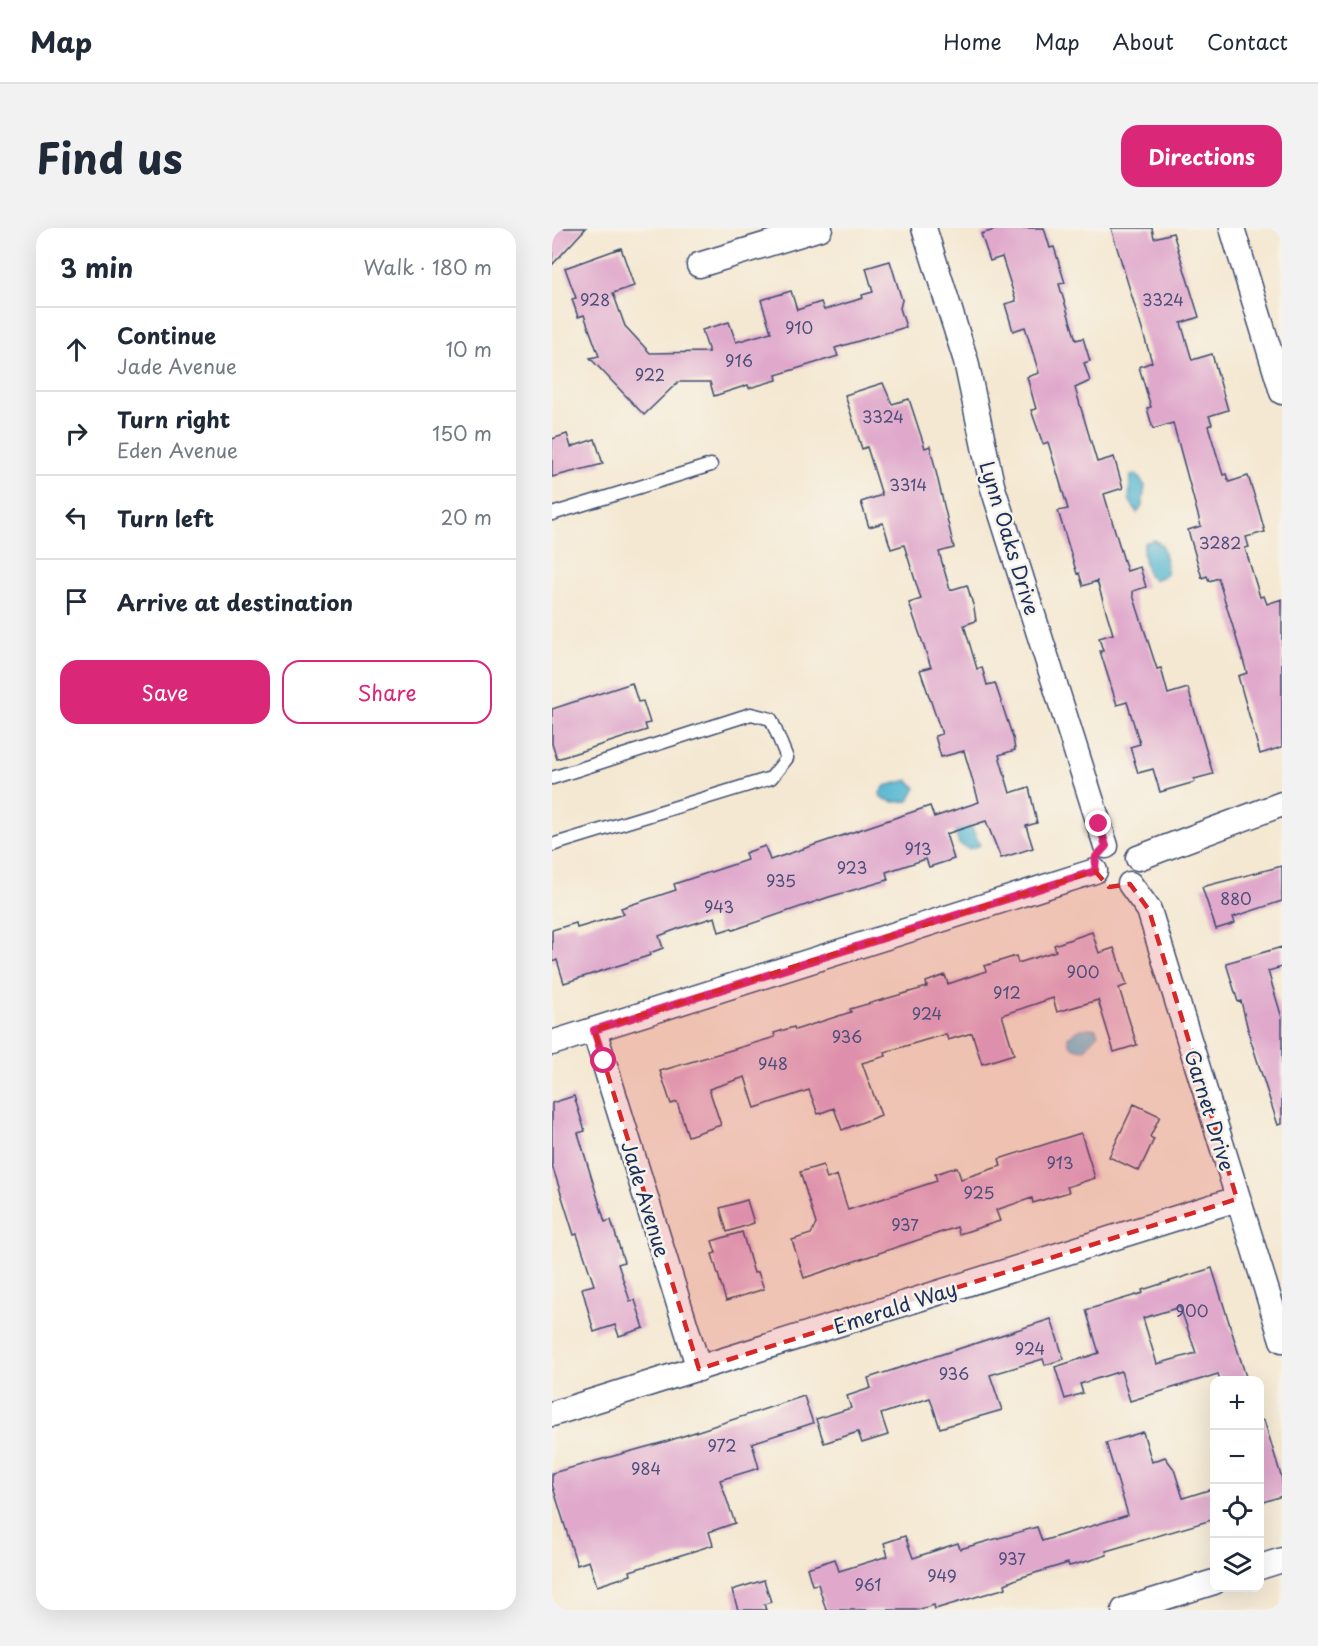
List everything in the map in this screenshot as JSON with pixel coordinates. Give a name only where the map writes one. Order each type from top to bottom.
[{"type":"street","points":[[699,265],[820,228]]},
{"type":"street","name":"Lynn Oaks Drive","points":[[924,228],[966,361],[992,485],[1106,846]]},
{"type":"street","points":[[1232,228],[1282,392]]},
{"type":"street","points":[[1138,858],[1282,804]]},
{"type":"street","points":[[1121,844],[1134,851],[1138,858],[1138,872],[1130,884],[1124,888],[1109,887],[1097,878],[1096,857],[1106,846],[1121,844]]},
{"type":"street","points":[[552,1043],[1095,871]]},
{"type":"street","name":"Garnet Drive","points":[[1130,884],[1149,910],[1282,1340]]},
{"type":"street","name":"Jade Avenue","points":[[594,1030],[699,1369]]},
{"type":"street","name":"Emerald Way","points":[[552,1414],[1237,1199]]},
{"type":"street","points":[[1264,1567],[1282,1560]]},
{"type":"street","points":[[1124,1610],[1210,1584]]},
{"type":"lane","points":[[552,514],[711,465]]},
{"type":"lane","points":[[552,778],[751,714],[771,719],[787,758],[771,778],[552,845]]},
{"type":"highlighted area","points":[[1095,871],[1109,887],[1130,884],[1149,910],[1237,1199],[699,1369],[594,1030]]},
{"type":"water","points":[[1136,474],[1145,486],[1142,506],[1137,513],[1129,499],[1131,475]]},
{"type":"water","points":[[1154,540],[1162,545],[1167,565],[1166,575],[1154,580],[1148,575],[1143,554],[1144,543]]},
{"type":"water","points":[[908,780],[916,788],[909,801],[894,802],[881,798],[880,793],[885,786]]},
{"type":"water","points":[[968,820],[980,845],[969,849],[959,844],[952,821]]},
{"type":"water","points":[[1081,1029],[1096,1029],[1098,1034],[1084,1050],[1071,1045],[1068,1037]]},
{"type":"building","points":[[552,228],[586,228],[552,265]]},
{"type":"building","points":[[1001,228],[1044,228],[1050,248],[1054,247],[1065,283],[1059,284],[1076,340],[1083,338],[1090,361],[1084,363],[1090,381],[1075,388],[1097,462],[1114,457],[1123,488],[1104,494],[1127,571],[1140,567],[1146,587],[1133,591],[1133,595],[1157,669],[1161,668],[1168,694],[1188,688],[1213,774],[1194,779],[1195,782],[1160,792],[1153,769],[1138,773],[1130,747],[1140,744],[1127,702],[1117,705],[1100,651],[1103,651],[1099,638],[1113,634],[1097,581],[1083,586],[1079,573],[1077,574],[1058,511],[1068,509],[1048,442],[1043,444],[1031,410],[1036,409],[1027,377],[1039,373],[1025,327],[1013,331],[1005,304],[1016,301],[1002,257],[990,261],[981,234]]},
{"type":"building","points":[[1111,228],[1152,228],[1154,238],[1173,233],[1199,317],[1181,323],[1192,360],[1212,354],[1228,410],[1209,416],[1212,424],[1208,426],[1223,475],[1226,474],[1229,482],[1248,476],[1258,507],[1265,532],[1246,537],[1249,547],[1245,548],[1260,597],[1264,596],[1267,604],[1282,599],[1282,747],[1260,754],[1238,676],[1247,673],[1218,578],[1209,581],[1207,576],[1202,578],[1188,530],[1201,526],[1173,423],[1153,429],[1147,408],[1151,407],[1139,367],[1152,362]]},
{"type":"building","points":[[621,248],[634,286],[613,293],[625,326],[650,353],[709,352],[702,330],[729,322],[736,342],[771,332],[761,300],[791,291],[797,310],[821,302],[824,310],[863,298],[862,295],[873,292],[866,268],[890,261],[902,300],[900,308],[906,327],[835,348],[838,356],[776,375],[777,380],[749,388],[748,385],[714,396],[710,382],[678,382],[644,415],[590,358],[599,356],[584,315],[578,317],[572,299],[576,298],[565,268]]},
{"type":"building","points":[[883,383],[892,404],[909,399],[925,448],[930,446],[954,548],[939,552],[950,590],[967,585],[976,621],[964,625],[977,669],[982,667],[987,685],[995,683],[1013,738],[1015,750],[999,755],[1010,793],[1029,787],[1037,823],[1026,826],[1033,848],[1001,858],[986,821],[946,834],[954,859],[929,867],[926,859],[886,872],[888,880],[829,897],[733,930],[732,928],[719,932],[715,917],[680,928],[659,936],[663,948],[650,953],[651,955],[564,983],[557,960],[552,962],[552,930],[576,923],[577,928],[624,914],[621,908],[676,890],[674,884],[747,860],[745,853],[765,846],[770,860],[930,806],[934,817],[979,802],[964,751],[941,757],[935,736],[942,734],[920,670],[931,667],[909,603],[921,599],[904,545],[891,549],[883,523],[869,527],[861,502],[882,495],[867,447],[862,449],[845,395]]},
{"type":"building","points":[[567,434],[571,447],[595,439],[603,464],[552,477],[552,439]]},
{"type":"building","points":[[632,683],[638,702],[643,701],[650,723],[645,724],[647,730],[557,759],[552,744],[552,709]]},
{"type":"building","points":[[1282,866],[1282,901],[1233,917],[1235,923],[1216,929],[1202,887]]},
{"type":"building","points":[[1092,932],[1099,953],[1114,948],[1127,985],[1119,988],[1137,1045],[1114,1052],[1098,1000],[1057,1012],[1053,998],[1002,1015],[1014,1054],[982,1064],[972,1033],[948,1040],[946,1034],[885,1052],[886,1056],[862,1063],[881,1115],[842,1130],[834,1108],[818,1114],[809,1090],[755,1108],[745,1077],[709,1089],[721,1125],[688,1136],[677,1102],[671,1104],[660,1071],[775,1037],[774,1033],[794,1027],[795,1030],[851,1012],[850,1009],[927,987],[926,982],[945,975],[948,984],[986,971],[984,966],[1016,956],[1018,963],[1056,951],[1054,945]]},
{"type":"building","points":[[1282,947],[1282,967],[1268,971],[1282,1018],[1282,1124],[1278,1125],[1250,1038],[1241,1001],[1238,1002],[1226,963]]},
{"type":"building","points":[[574,1096],[585,1131],[578,1133],[605,1222],[611,1220],[624,1262],[618,1264],[630,1301],[635,1300],[644,1328],[619,1336],[615,1325],[594,1332],[582,1288],[594,1285],[577,1234],[574,1235],[552,1165],[552,1103]]},
{"type":"building","points":[[1134,1104],[1160,1116],[1150,1137],[1154,1139],[1139,1171],[1109,1157]]},
{"type":"building","points":[[1081,1133],[1095,1178],[1067,1187],[1069,1192],[1033,1203],[1032,1198],[996,1210],[1000,1221],[959,1234],[957,1227],[804,1278],[792,1240],[811,1234],[816,1224],[800,1172],[823,1165],[827,1179],[837,1175],[848,1210],[937,1181],[935,1174],[957,1167],[961,1179],[1001,1166],[999,1159]]},
{"type":"building","points":[[747,1200],[754,1223],[727,1232],[720,1208]]},
{"type":"building","points":[[742,1232],[754,1273],[758,1272],[764,1289],[726,1301],[712,1254],[716,1253],[712,1241]]},
{"type":"building","points":[[1212,1268],[1246,1376],[1219,1376],[1218,1374],[1130,1401],[1121,1371],[1080,1384],[1083,1393],[1065,1399],[1055,1367],[1099,1353],[1086,1310],[1143,1293],[1142,1290]],"holes":[[[1180,1307],[1196,1353],[1157,1364],[1143,1318]]]},
{"type":"building","points":[[1051,1319],[1064,1359],[1045,1365],[1043,1359],[990,1375],[1002,1410],[940,1428],[930,1398],[881,1414],[888,1435],[862,1443],[858,1432],[824,1443],[816,1419],[851,1408],[847,1396],[871,1388],[868,1378]]},
{"type":"building","points":[[804,1396],[813,1423],[752,1443],[759,1468],[720,1480],[735,1523],[709,1532],[713,1545],[630,1571],[631,1575],[597,1586],[589,1561],[577,1565],[552,1484],[552,1473],[668,1441]]},
{"type":"building","points":[[1264,1420],[1282,1479],[1282,1496],[1264,1502]]},
{"type":"building","points":[[1143,1432],[1152,1462],[1165,1457],[1174,1469],[1183,1498],[1210,1490],[1210,1520],[1106,1551],[1107,1555],[1088,1561],[1069,1566],[1068,1563],[1019,1578],[1005,1584],[1006,1588],[935,1609],[934,1605],[917,1610],[826,1610],[818,1584],[812,1585],[807,1568],[835,1559],[839,1571],[888,1556],[884,1543],[905,1536],[913,1558],[958,1543],[960,1549],[1037,1527],[1042,1541],[1128,1515],[1106,1443]]},
{"type":"building","points":[[764,1580],[771,1602],[764,1604],[766,1610],[738,1610],[732,1590]]},
{"type":"route","points":[[604,1061],[594,1030],[1095,871],[1096,857],[1106,846],[1099,824]]}]
